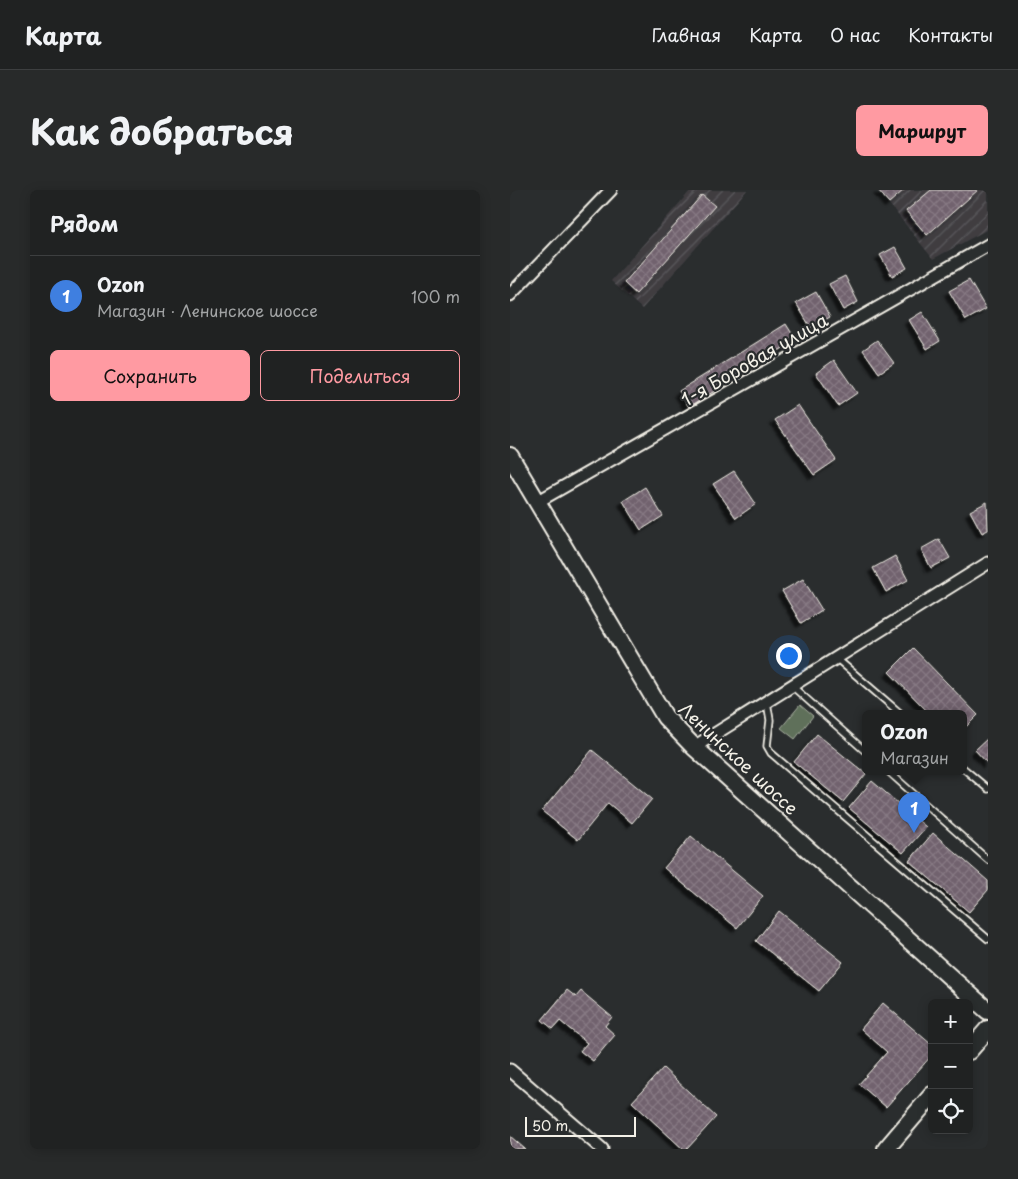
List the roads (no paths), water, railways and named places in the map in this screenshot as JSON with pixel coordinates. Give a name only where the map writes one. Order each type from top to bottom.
[{"type":"street","points":[[510,295],[611,190]]},
{"type":"street","name":"1-я Боровая улица","points":[[537,502],[988,246]]},
{"type":"street","name":"Ленинское шоссе","points":[[510,456],[665,716],[694,747],[988,1011]]},
{"type":"street","points":[[694,747],[988,564]]},
{"type":"street","points":[[973,1046],[988,1029]]},
{"type":"street","points":[[510,1070],[602,1149]]},
{"type":"street","points":[[886,1149],[928,1100]]},
{"type":"lane","points":[[836,658],[896,710]]},
{"type":"lane","points":[[792,686],[862,748]]},
{"type":"lane","points":[[767,702],[770,720],[767,746],[771,752],[988,939]]},
{"type":"lane","points":[[967,771],[988,789]]},
{"type":"lane","points":[[892,775],[988,860]]},
{"type":"place","name":"Ozon","points":[[914,833]]}]
